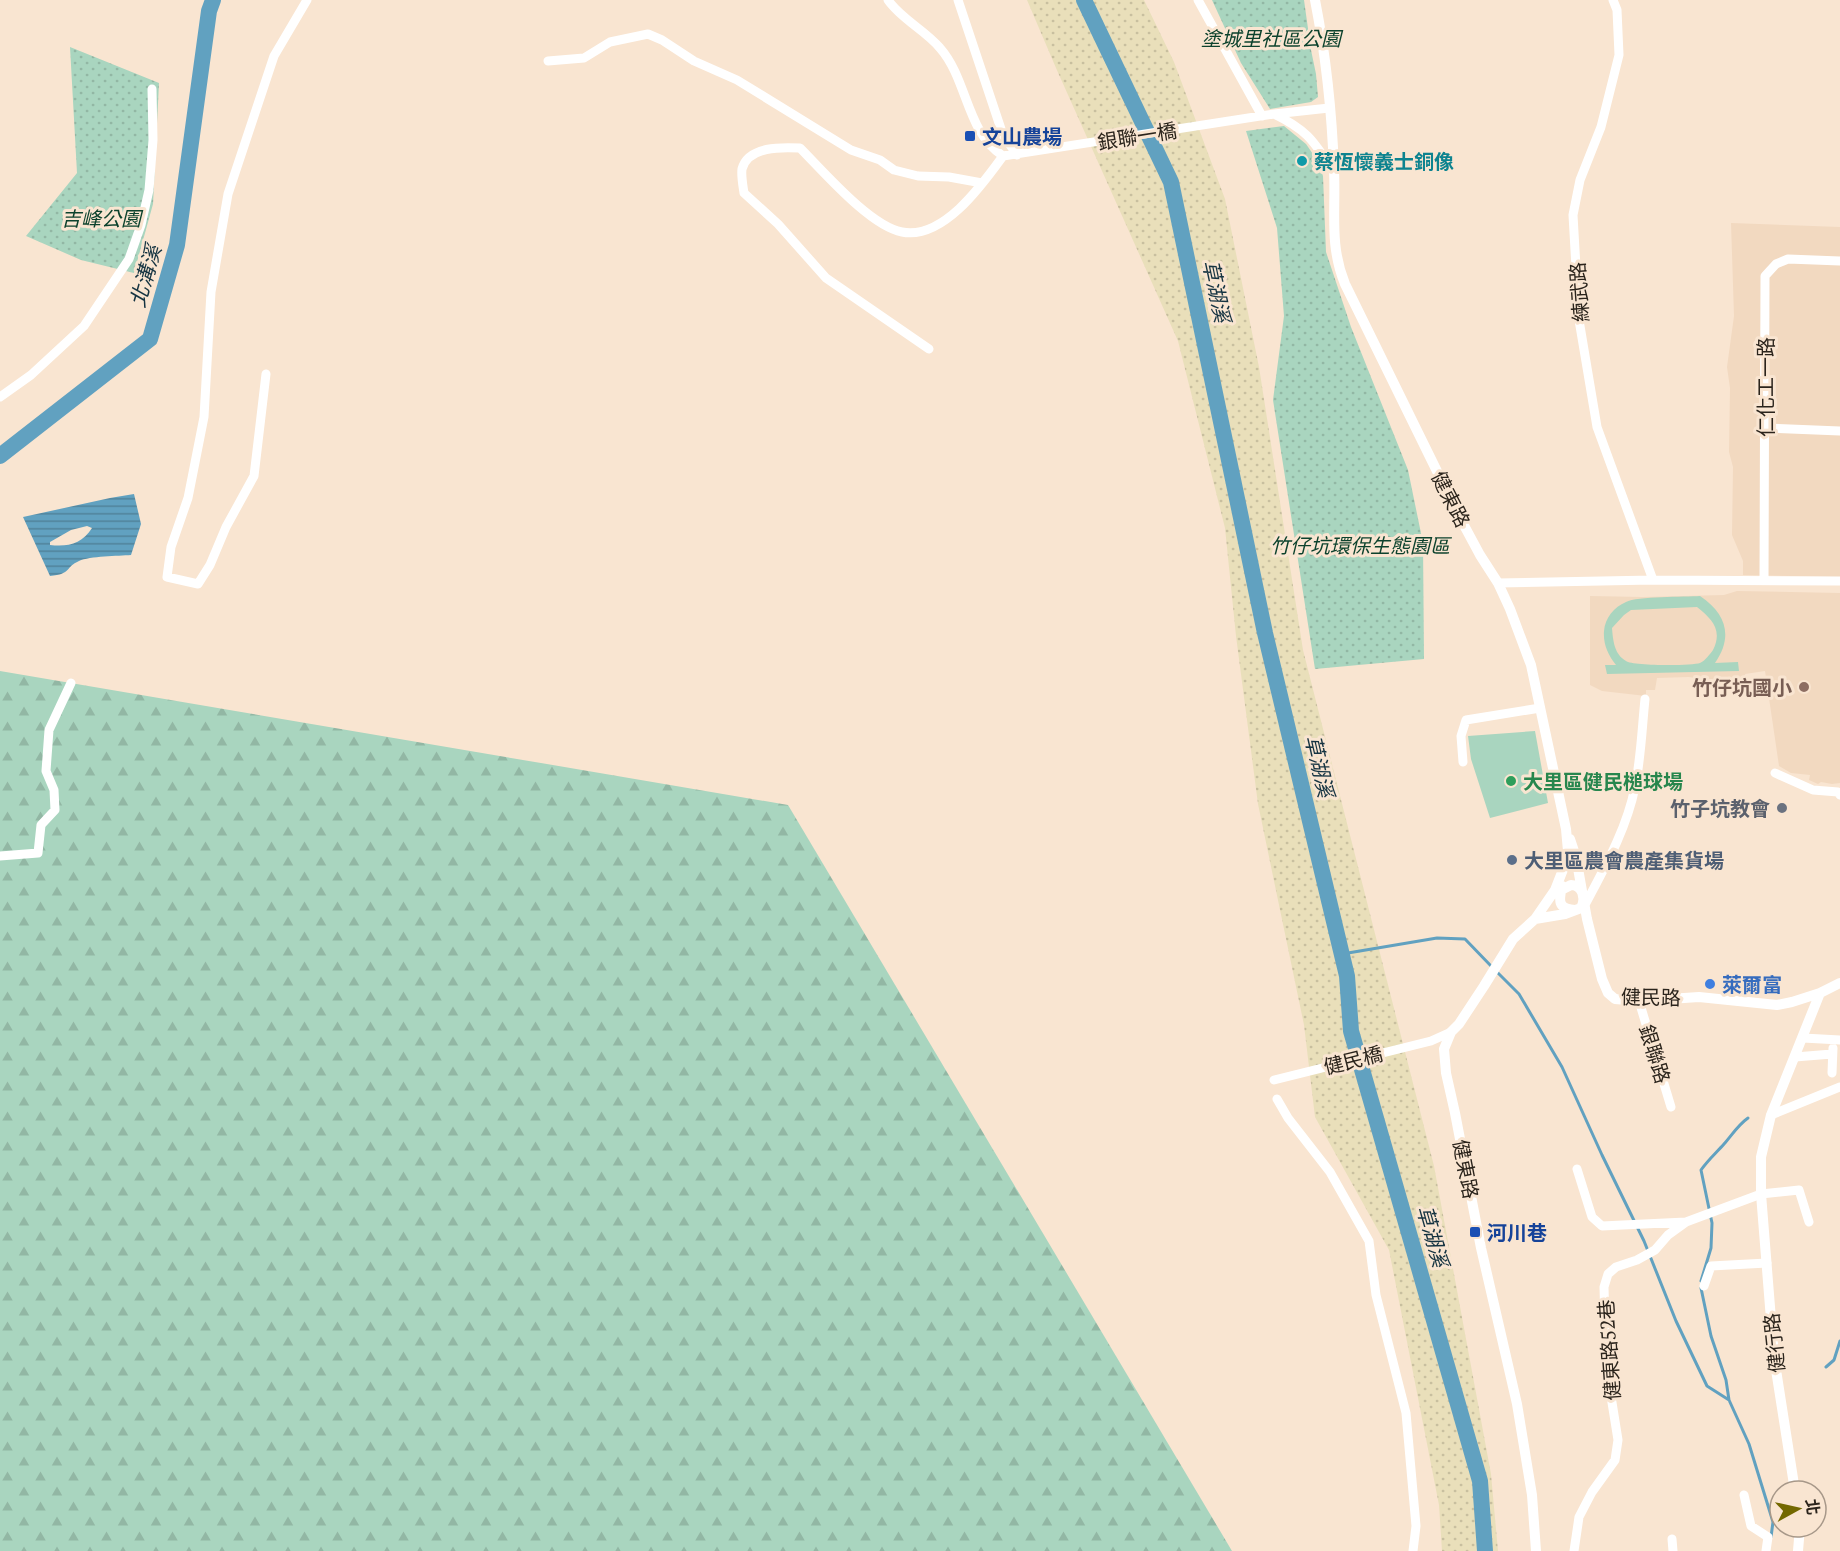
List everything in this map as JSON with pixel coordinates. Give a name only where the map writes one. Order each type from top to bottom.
[{"type":"street","points":[[266,374],[254,476],[225,526],[210,565],[198,584],[167,577],[171,547],[188,498],[204,417],[211,292],[228,194],[274,56],[307,0]]},
{"type":"street","points":[[888,0],[940,48],[961,82],[978,127],[992,149],[1003,156],[1017,155]]},
{"type":"street","points":[[958,0],[1003,135],[1017,155]]},
{"type":"street","points":[[1198,0],[1260,117],[1329,108]]},
{"type":"street","name":"健東路","points":[[1315,0],[1324,55],[1329,108],[1334,172],[1335,251],[1340,272],[1459,516],[1498,583],[1526,649],[1566,829],[1568,851],[1561,890]]},
{"type":"street","name":"練武路","points":[[1613,0],[1617,10],[1619,55],[1601,127],[1580,180],[1574,215],[1580,320],[1597,427],[1653,580]]},
{"type":"street","points":[[548,61],[584,58],[610,42],[648,34],[662,40],[694,61],[737,80],[851,150],[880,160],[894,170],[918,176],[949,177],[982,183]]},
{"type":"street","points":[[0,397],[31,375],[84,326],[129,259],[141,225],[149,190],[153,140],[152,89]]},
{"type":"street","points":[[1274,114],[1294,124],[1306,134],[1334,172]]},
{"type":"street","name":"銀聯一橋","points":[[1017,155],[1260,117]]},
{"type":"street","points":[[929,349],[826,278],[778,224],[744,193],[742,169],[751,156],[761,151],[785,147],[800,148],[837,187],[885,226],[903,232],[922,232],[948,218],[971,197],[1003,156]]},
{"type":"street","name":"仁化工一路","points":[[1764,580],[1765,276],[1776,264],[1788,259],[1840,261]]},
{"type":"street","points":[[1766,428],[1840,431]]},
{"type":"street","points":[[1498,583],[1653,580],[1840,581]]},
{"type":"street","points":[[0,856],[38,854],[41,825],[55,810],[54,790],[46,771],[49,730],[71,683]]},
{"type":"street","points":[[1534,919],[1581,908],[1584,899],[1607,862],[1629,808],[1638,768],[1645,699]]},
{"type":"street","points":[[1463,762],[1461,736],[1466,720],[1540,708]]},
{"type":"street","points":[[1776,773],[1813,790],[1838,792]]},
{"type":"street","name":"健東路","points":[[1566,829],[1576,857],[1584,899]]},
{"type":"street","name":"健東路","points":[[1536,1551],[1532,1495],[1517,1404],[1487,1276],[1446,1073],[1444,1049],[1451,1032],[1459,1024],[1491,976],[1513,939],[1534,919],[1555,890],[1564,871]]},
{"type":"street","points":[[1584,899],[1575,885],[1561,890],[1558,897],[1560,904],[1591,932]]},
{"type":"street","name":"健民路","points":[[1584,899],[1602,980],[1608,993],[1615,999],[1638,1001],[1699,997],[1777,1005],[1820,993],[1840,982]]},
{"type":"street","name":"健行路","points":[[1794,1479],[1774,1358],[1761,1194],[1761,1156],[1771,1115],[1820,993]]},
{"type":"street","name":"銀聯路","points":[[1638,1001],[1671,1107]]},
{"type":"street","name":"健民橋","points":[[1275,1080],[1431,1041],[1451,1032]]},
{"type":"street","points":[[1803,1038],[1837,1040],[1832,1054],[1832,1073]]},
{"type":"street","points":[[1796,1057],[1832,1054]]},
{"type":"street","points":[[1771,1115],[1840,1087]]},
{"type":"street","points":[[1277,1099],[1288,1118],[1330,1172],[1369,1241],[1376,1295],[1406,1413],[1416,1526],[1413,1551]]},
{"type":"street","points":[[1577,1169],[1592,1217],[1602,1226],[1686,1222],[1761,1194],[1799,1190],[1809,1222]]},
{"type":"street","name":"健東路52巷","points":[[1574,1551],[1579,1517],[1592,1492],[1615,1460],[1618,1440],[1606,1365],[1604,1287],[1608,1274],[1616,1267],[1637,1260],[1655,1250],[1668,1235],[1686,1222]]},
{"type":"street","points":[[1704,1286],[1711,1266],[1767,1263]]},
{"type":"street","points":[[1744,1495],[1751,1526],[1768,1538],[1766,1551]]},
{"type":"street","points":[[1672,1539],[1673,1551]]},
{"type":"shaded area","points":[[1731,223],[1840,227],[1840,577],[1743,575],[1743,561],[1732,535],[1733,467],[1729,452],[1730,388],[1727,367],[1734,316]]},
{"type":"shaded area","name":"竹仔坑國小","points":[[1737,591],[1840,593],[1840,783],[1821,782],[1818,784],[1809,780],[1810,775],[1791,773],[1779,766],[1765,671],[1745,674],[1747,683],[1740,684],[1740,682],[1727,683],[1689,677],[1657,678],[1655,690],[1646,690],[1646,696],[1602,691],[1590,685],[1590,596],[1724,595]]},
{"type":"green space","name":"塗城里社區公園","points":[[1212,0],[1304,0],[1318,97],[1311,102],[1270,109],[1241,63]]},
{"type":"green space","name":"吉峰公園","points":[[70,47],[159,83],[153,204],[134,273],[81,260],[26,236],[77,173]]},
{"type":"green space","name":"竹仔坑環保生態園區","points":[[1284,126],[1306,144],[1317,160],[1323,176],[1326,252],[1351,327],[1408,470],[1423,543],[1424,659],[1315,669],[1273,400],[1284,316],[1277,228],[1246,131]]},
{"type":"green space","points":[[1700,596],[1716,610],[1724,626],[1724,644],[1715,663],[1738,662],[1739,671],[1607,674],[1605,665],[1616,665],[1604,640],[1606,622],[1614,610],[1632,600]],"holes":[[[1697,607],[1714,626],[1717,637],[1713,650],[1700,663],[1686,665],[1631,663],[1622,658],[1617,651],[1612,628],[1631,610]]]},
{"type":"green space","points":[[0,671],[788,805],[1232,1551],[0,1551]]},
{"type":"green space","name":"大里區健民槌球場","points":[[1535,731],[1548,803],[1490,818],[1471,759],[1468,736]]},
{"type":"sand","points":[[1027,0],[1144,0],[1174,62],[1225,199],[1259,367],[1303,650],[1434,1166],[1491,1474],[1498,1551],[1442,1551],[1439,1505],[1389,1250],[1315,1117],[1304,1025],[1258,804],[1236,636],[1225,528],[1178,341]]},
{"type":"water","points":[[134,494],[141,524],[131,555],[84,559],[62,574],[50,576],[23,517]],"holes":[[[87,526],[92,528],[79,541],[50,545],[50,542],[71,530]]]},
{"type":"waterway","name":"北溝溪","points":[[0,456],[150,339],[177,245],[209,11],[213,0]]},
{"type":"waterway","name":"草湖溪","points":[[1084,0],[1171,182],[1265,633],[1347,976],[1351,1031],[1480,1481],[1485,1551]]},
{"type":"waterway","points":[[1342,954],[1437,938],[1465,939],[1492,967]]},
{"type":"waterway","points":[[1497,972],[1519,994],[1562,1067],[1644,1241],[1676,1321],[1707,1386],[1729,1400],[1749,1444],[1768,1506]]},
{"type":"waterway","points":[[1701,1281],[1711,1248],[1712,1223],[1701,1170],[1748,1118]]},
{"type":"waterway","points":[[1701,1288],[1711,1336],[1726,1380],[1729,1400]]},
{"type":"waterway","points":[[1826,1367],[1834,1360],[1840,1341]]},
{"type":"place","name":"文山農場","points":[[970,136]]},
{"type":"place","name":"蔡恆懷義士銅像","points":[[1302,161]]},
{"type":"place","name":"竹仔坑國小","points":[[1804,687]]},
{"type":"place","name":"大里區健民槌球場","points":[[1511,781]]},
{"type":"place","name":"竹子坑教會","points":[[1782,808]]},
{"type":"place","name":"大里區農會農產集貨場","points":[[1512,860]]},
{"type":"place","name":"萊爾富","points":[[1710,984]]},
{"type":"place","name":"河川巷","points":[[1475,1232]]}]
